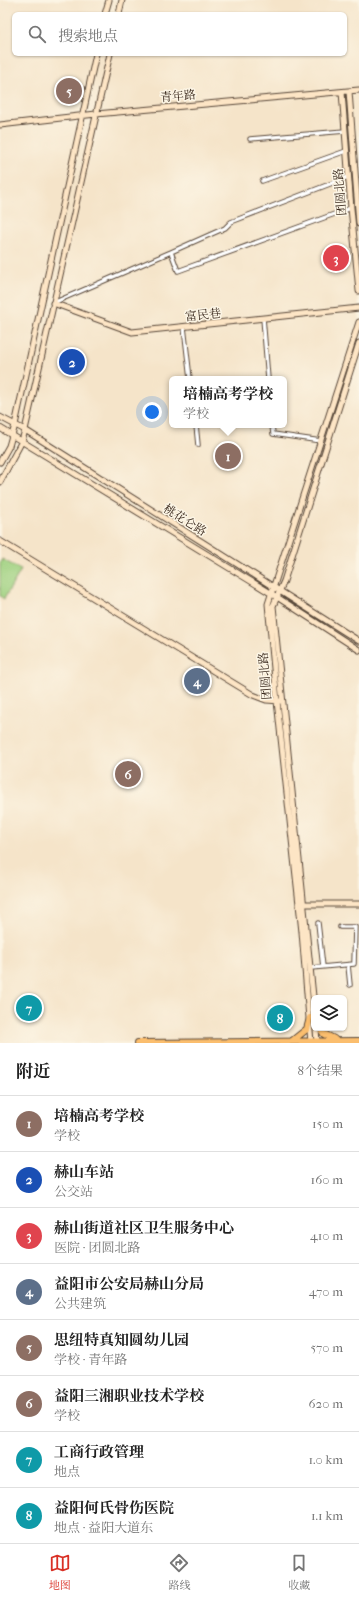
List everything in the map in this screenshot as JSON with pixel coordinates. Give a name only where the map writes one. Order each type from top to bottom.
[{"type":"main road","points":[[105,12],[108,0]]},
{"type":"main road","points":[[119,12],[122,0]]},
{"type":"main road","points":[[0,462],[10,446],[13,435],[96,56]]},
{"type":"main road","points":[[0,482],[22,441],[25,430],[110,56]]},
{"type":"main road","name":"青年路","points":[[0,125],[96,114],[359,90]]},
{"type":"main road","name":"团圆北路","points":[[349,91],[359,224]]},
{"type":"main road","name":"团圆北路","points":[[342,92],[350,208],[359,290]]},
{"type":"main road","name":"富民巷","points":[[53,303],[132,332],[359,308]]},
{"type":"main road","name":"团圆北路","points":[[313,995],[304,904],[268,604],[359,322]]},
{"type":"main road","name":"团圆北路","points":[[314,1042],[310,1018],[280,701],[273,606],[280,591],[359,343]]},
{"type":"main road","name":"桃花仑路","points":[[0,417],[25,430],[359,641]]},
{"type":"main road","name":"桃花仑路","points":[[0,428],[277,597],[357,649]]},
{"type":"main road","points":[[0,541],[253,695],[266,700],[280,701]]},
{"type":"main road","points":[[304,904],[359,904]]},
{"type":"main road","points":[[292,1041],[307,1029],[310,1018]]},
{"type":"main road","points":[[314,1042],[316,1031]]},
{"type":"main road","points":[[323,1031],[330,1038],[339,1041]]},
{"type":"main road","points":[[138,1043],[359,1041]]},
{"type":"street","points":[[250,139],[345,131]]},
{"type":"street","points":[[262,181],[346,150]]},
{"type":"street","points":[[53,303],[226,228],[232,222],[348,177]]},
{"type":"street","points":[[171,252],[178,271],[350,208]]},
{"type":"street","points":[[263,318],[268,376]]},
{"type":"street","points":[[184,327],[190,376]]},
{"type":"street","points":[[196,428],[198,445]]},
{"type":"street","points":[[272,428],[273,434],[321,440]]},
{"type":"street","points":[[357,649],[359,641]]},
{"type":"street","points":[[318,923],[323,967]]},
{"type":"street","points":[[311,968],[354,964],[355,927],[340,928]]},
{"type":"street","points":[[348,965],[350,986]]},
{"type":"green space","points":[[2,559],[21,570],[4,599],[0,596],[0,563]]},
{"type":"place","name":"思纽特真知圆幼儿园","points":[[69,91]]},
{"type":"place","name":"赫山街道社区卫生服务中心","points":[[336,258]]},
{"type":"place","name":"赫山车站","points":[[72,362]]},
{"type":"place","name":"培楠高考学校","points":[[228,456]]},
{"type":"place","name":"益阳市公安局赫山分局","points":[[197,681]]},
{"type":"place","name":"益阳三湘职业技术学校","points":[[128,774]]},
{"type":"place","name":"工商行政管理","points":[[29,1008]]},
{"type":"place","name":"益阳何氏骨伤医院","points":[[280,1018]]}]
